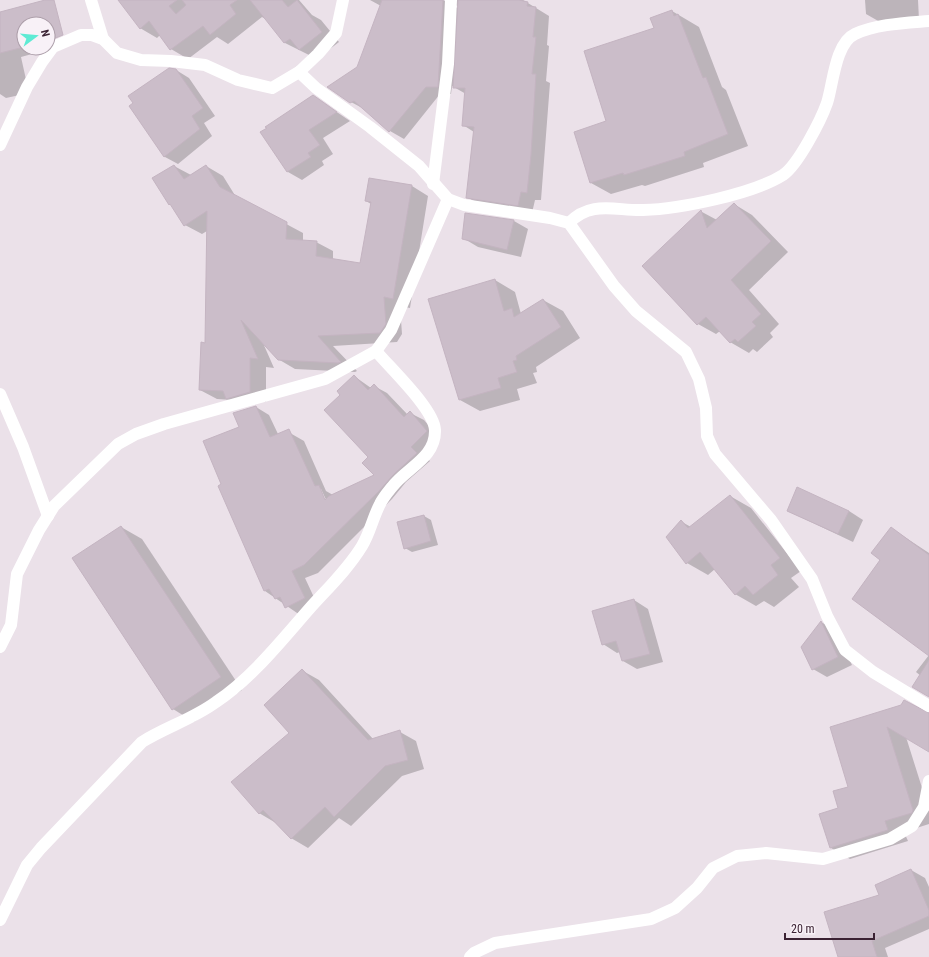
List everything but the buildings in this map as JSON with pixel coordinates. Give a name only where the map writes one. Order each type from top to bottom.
[{"type":"street","points":[[91,0],[103,40]]},
{"type":"street","points":[[0,145],[27,87],[53,47],[81,36],[92,35],[103,40],[117,53],[141,60],[171,61],[206,65],[238,80],[272,88],[299,72],[318,54],[336,33],[343,0]]},
{"type":"street","points":[[433,184],[448,64],[451,0]]},
{"type":"street","points":[[569,223],[577,215],[592,209],[613,208],[643,210],[675,206],[761,187],[785,174],[808,144],[827,103],[843,46],[853,35],[904,23],[929,21]]},
{"type":"street","points":[[299,72],[316,88],[370,126],[419,166],[433,184],[448,199],[464,206],[550,218],[569,223],[614,286],[636,311],[686,352],[699,379],[706,408],[707,436],[715,454],[771,520],[812,579],[827,616],[845,650],[873,672],[929,706]]},
{"type":"street","points":[[0,647],[11,625],[17,574],[39,530],[54,506],[98,462],[118,444],[136,434],[164,424],[325,379],[376,351],[392,330],[448,199]]},
{"type":"street","points":[[0,920],[27,864],[41,848],[142,742],[160,731],[193,717],[217,702],[243,681],[340,576],[363,545],[380,504],[396,482],[425,457],[432,444],[435,431],[431,417],[421,402],[376,351]]},
{"type":"street","points":[[0,394],[23,447],[48,516]]},
{"type":"street","points":[[470,957],[474,953],[495,943],[651,919],[675,908],[697,888],[712,868],[737,856],[766,853],[823,859],[890,839],[912,826],[924,807],[929,781]]}]
